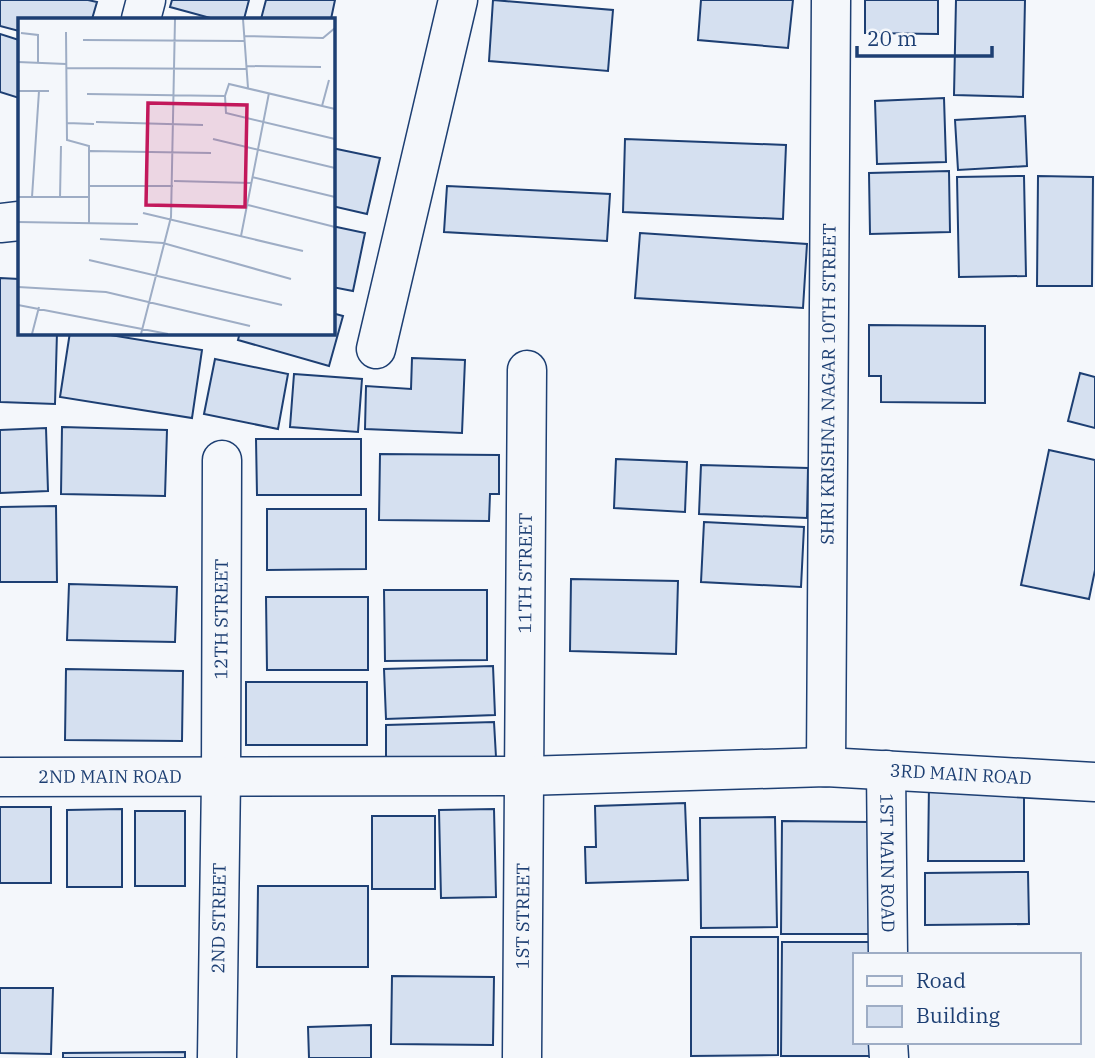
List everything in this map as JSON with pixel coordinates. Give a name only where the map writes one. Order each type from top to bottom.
[{"type":"street","points":[[141,18],[146,0]]},
{"type":"street","points":[[376,349],[458,0]]},
{"type":"street","name":"SHRI KRISHNA NAGAR 10TH STREET","points":[[826,767],[831,0]]},
{"type":"street","points":[[0,223],[18,221]]},
{"type":"street","name":"11TH STREET","points":[[524,776],[527,370]]},
{"type":"street","name":"12TH STREET","points":[[221,778],[222,460]]},
{"type":"street","name":"3RD MAIN ROAD","points":[[524,776],[826,767],[1095,782]]},
{"type":"street","name":"1ST MAIN ROAD","points":[[886,770],[888,953]]},
{"type":"street","name":"2ND MAIN ROAD","points":[[0,777],[524,776]]},
{"type":"street","name":"1ST STREET","points":[[522,1058],[524,776]]},
{"type":"street","name":"2ND STREET","points":[[217,1058],[221,778]]},
{"type":"building","points":[[0,0],[97,2],[92,18],[18,18],[18,31],[0,26]]},
{"type":"building","points":[[172,0],[249,0],[244,18],[210,18],[170,7]]},
{"type":"building","points":[[266,0],[335,0],[331,18],[261,18]]},
{"type":"building","points":[[493,0],[613,10],[608,71],[489,61]]},
{"type":"building","points":[[701,0],[793,0],[788,48],[698,40]]},
{"type":"building","points":[[865,0],[938,0],[938,34],[865,33]]},
{"type":"building","points":[[956,0],[1025,0],[1023,97],[954,95]]},
{"type":"building","points":[[0,34],[18,40],[18,98],[0,92]]},
{"type":"building","points":[[944,98],[946,162],[877,164],[875,101]]},
{"type":"building","points":[[1025,116],[1027,166],[958,170],[955,120]]},
{"type":"building","points":[[625,139],[786,145],[783,219],[623,212]]},
{"type":"building","points":[[334,148],[380,158],[367,214],[334,206]]},
{"type":"building","points":[[949,171],[950,232],[870,234],[869,173]]},
{"type":"building","points":[[1024,176],[1026,276],[959,277],[957,177]]},
{"type":"building","points":[[1038,176],[1093,177],[1092,286],[1037,286]]},
{"type":"building","points":[[447,186],[610,194],[607,241],[444,232]]},
{"type":"building","points":[[334,226],[365,233],[353,291],[334,287]]},
{"type":"building","points":[[640,233],[807,244],[803,308],[635,298]]},
{"type":"building","points":[[0,278],[18,279],[18,334],[57,334],[55,404],[0,402]]},
{"type":"building","points":[[334,314],[343,316],[329,366],[238,340],[240,334],[334,334]]},
{"type":"building","points":[[869,325],[985,326],[985,403],[881,402],[881,376],[869,376]]},
{"type":"building","points":[[70,334],[104,334],[202,350],[192,418],[60,397]]},
{"type":"building","points":[[412,358],[465,360],[462,433],[365,429],[366,386],[411,389]]},
{"type":"building","points":[[215,359],[288,374],[278,429],[204,414]]},
{"type":"building","points":[[1080,373],[1095,377],[1095,428],[1068,421]]},
{"type":"building","points":[[294,374],[362,379],[358,432],[290,427]]},
{"type":"building","points":[[62,427],[167,430],[165,496],[61,494]]},
{"type":"building","points":[[46,428],[48,491],[0,493],[0,430]]},
{"type":"building","points":[[256,439],[361,439],[361,495],[257,495]]},
{"type":"building","points":[[1049,450],[1095,460],[1095,570],[1089,599],[1021,585]]},
{"type":"building","points":[[380,454],[499,455],[499,494],[490,494],[489,521],[379,520]]},
{"type":"building","points":[[616,459],[687,462],[685,512],[614,508]]},
{"type":"building","points":[[701,465],[808,468],[807,518],[699,514]]},
{"type":"building","points":[[56,506],[57,582],[0,582],[0,507]]},
{"type":"building","points":[[267,509],[366,509],[366,569],[267,570]]},
{"type":"building","points":[[704,522],[804,527],[801,587],[701,582]]},
{"type":"building","points":[[571,579],[678,581],[676,654],[570,651]]},
{"type":"building","points":[[69,584],[177,587],[175,642],[67,640]]},
{"type":"building","points":[[384,590],[487,590],[487,660],[385,661]]},
{"type":"building","points":[[266,597],[368,597],[368,670],[267,670]]},
{"type":"building","points":[[493,666],[495,715],[386,719],[384,669]]},
{"type":"building","points":[[66,669],[183,671],[182,741],[65,740]]},
{"type":"building","points":[[246,682],[367,682],[367,745],[246,745]]},
{"type":"building","points":[[494,722],[496,757],[386,760],[386,725]]},
{"type":"building","points":[[929,784],[1024,784],[1024,861],[928,861]]},
{"type":"building","points":[[685,803],[688,880],[586,883],[585,847],[596,847],[595,806]]},
{"type":"building","points":[[0,807],[51,807],[51,883],[0,883]]},
{"type":"building","points":[[122,809],[122,887],[67,887],[67,810]]},
{"type":"building","points":[[494,809],[496,897],[441,898],[439,810]]},
{"type":"building","points":[[135,811],[185,811],[185,886],[135,886]]},
{"type":"building","points":[[372,816],[435,816],[435,889],[372,889]]},
{"type":"building","points":[[775,817],[777,927],[701,928],[700,818]]},
{"type":"building","points":[[782,821],[870,822],[869,934],[781,934]]},
{"type":"building","points":[[1028,872],[1029,924],[925,925],[925,873]]},
{"type":"building","points":[[258,886],[368,886],[368,967],[257,967]]},
{"type":"building","points":[[691,937],[778,937],[778,1055],[691,1056]]},
{"type":"building","points":[[782,942],[874,942],[874,953],[853,953],[853,1044],[873,1044],[873,1056],[781,1056]]},
{"type":"building","points":[[392,976],[494,977],[493,1045],[391,1044]]},
{"type":"building","points":[[0,988],[53,988],[51,1054],[0,1053]]},
{"type":"building","points":[[371,1025],[371,1058],[309,1058],[308,1027]]},
{"type":"building","points":[[185,1052],[185,1058],[63,1058],[63,1053]]}]
